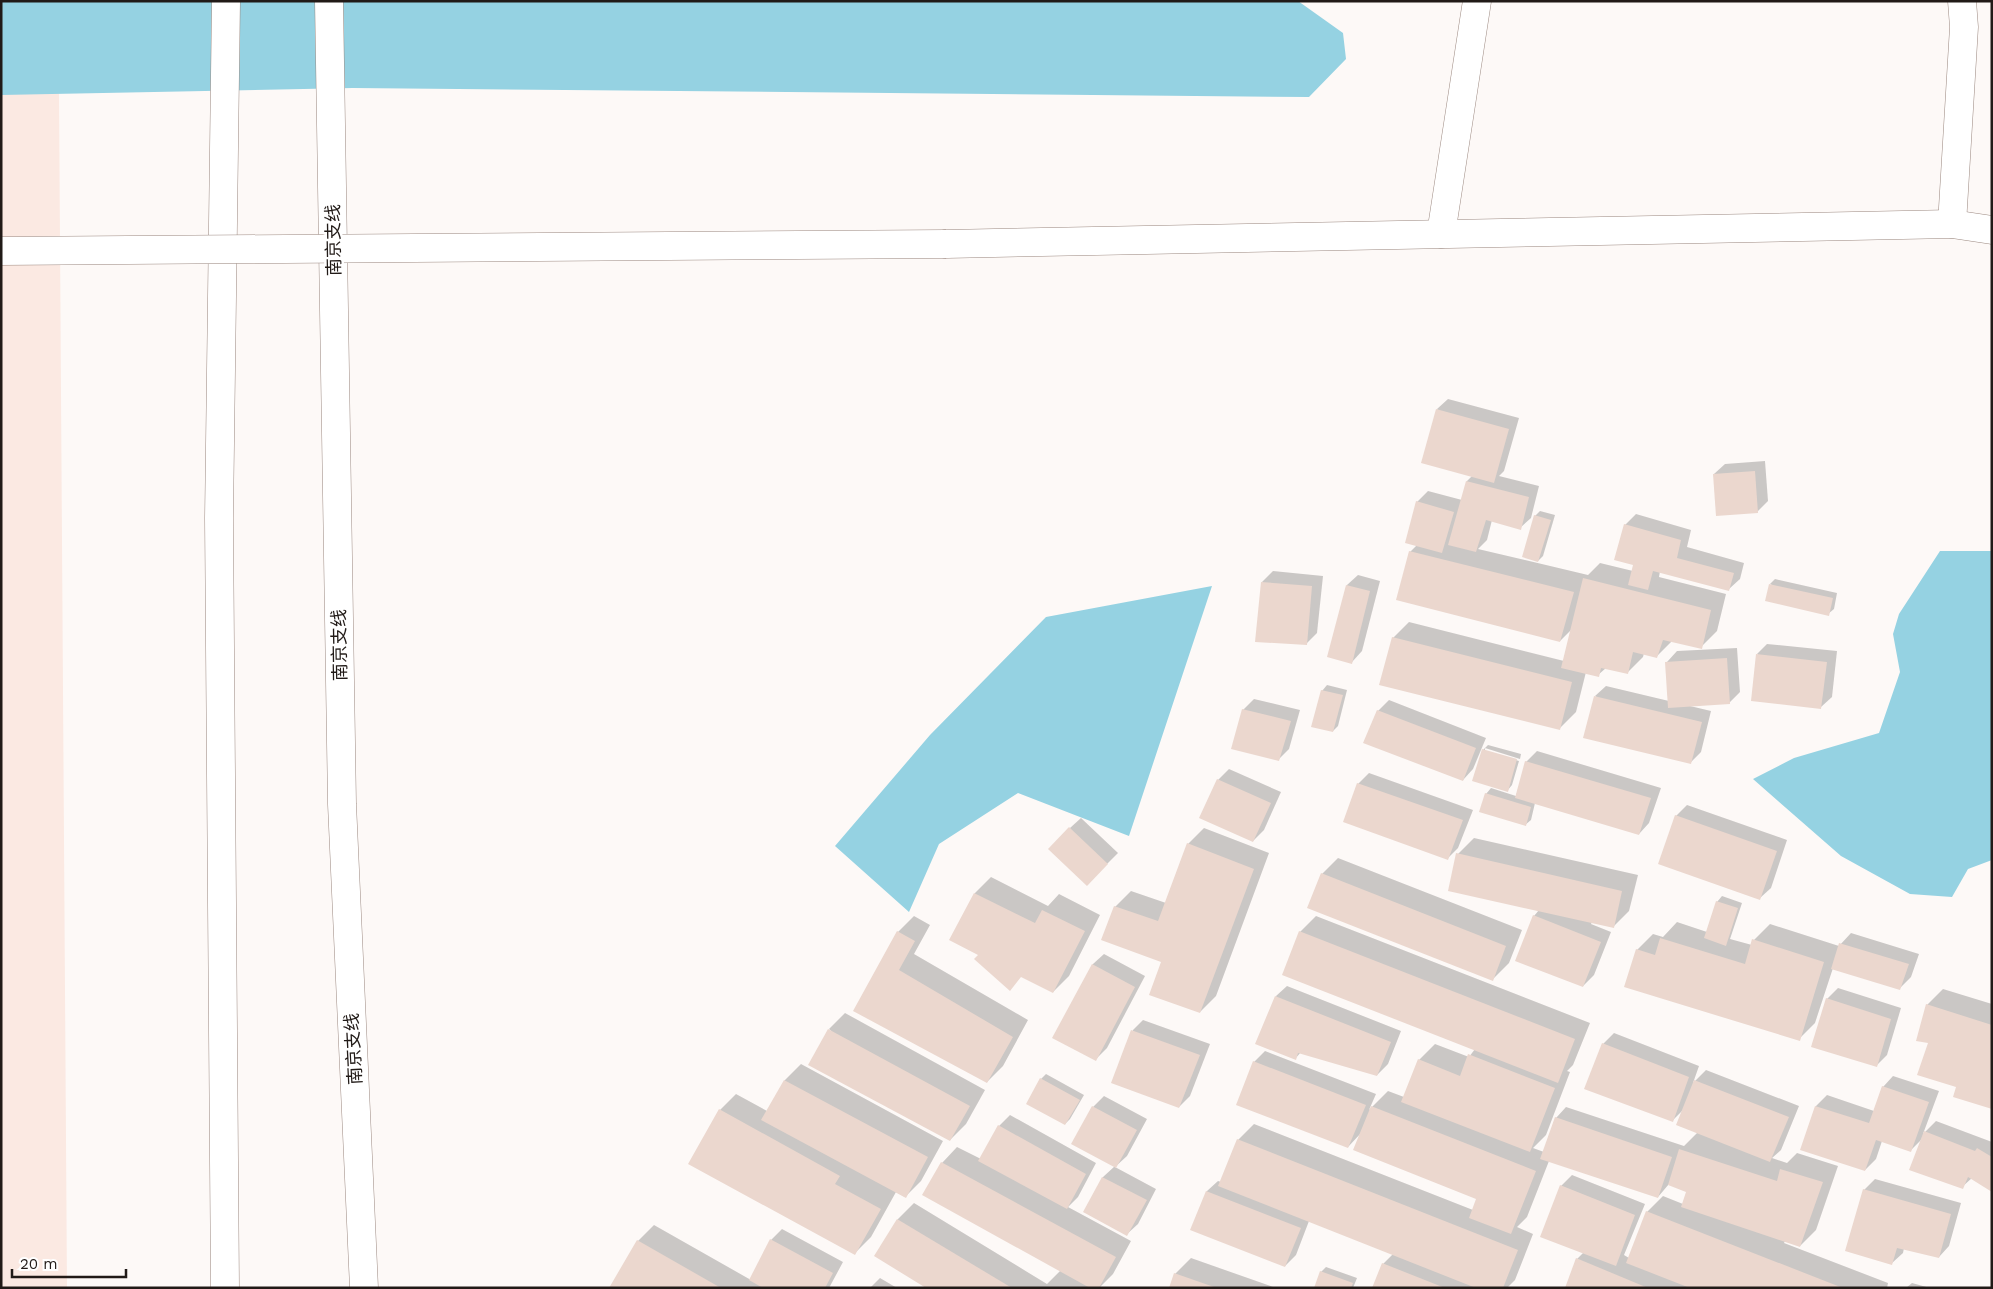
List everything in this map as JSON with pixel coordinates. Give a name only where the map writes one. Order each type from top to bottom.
[{"type":"main road","points":[[225,1288],[219,518],[226,1]]},
{"type":"main road","name":"南京支线","points":[[329,1],[342,804],[364,1288]]},
{"type":"main road","points":[[1442,234],[1477,1]]},
{"type":"main road","points":[[1952,224],[1964,27],[1962,1]]},
{"type":"main road","points":[[1,251],[946,244],[1952,224],[1992,230]]},
{"type":"shaded area","points":[[1,90],[59,92],[67,1288],[1,1288]]},
{"type":"water","points":[[1,1],[1298,1],[1343,33],[1346,59],[1309,97],[353,88],[1,95]]},
{"type":"water","points":[[1940,551],[1992,551],[1992,860],[1968,869],[1952,897],[1910,894],[1841,856],[1753,779],[1794,758],[1879,733],[1900,672],[1893,634],[1899,614]]},
{"type":"water","points":[[1212,586],[1129,836],[1018,793],[939,844],[909,912],[835,846],[930,735],[1046,617]]},
{"type":"building","points":[[1436,409],[1509,429],[1494,483],[1421,463]]},
{"type":"building","points":[[1755,471],[1758,513],[1716,516],[1713,474]]},
{"type":"building","points":[[1466,481],[1529,497],[1521,530],[1486,520],[1476,552],[1448,545]]},
{"type":"building","points":[[1416,501],[1454,512],[1442,553],[1405,543]]},
{"type":"building","points":[[1534,515],[1551,520],[1538,562],[1522,557]]},
{"type":"building","points":[[1624,524],[1681,540],[1677,558],[1734,573],[1729,591],[1653,571],[1648,590],[1628,585],[1633,565],[1614,560]]},
{"type":"building","points":[[1409,551],[1574,592],[1560,642],[1396,600]]},
{"type":"building","points":[[1583,578],[1711,610],[1702,649],[1663,640],[1657,658],[1633,652],[1628,674],[1601,668],[1599,677],[1561,668]]},
{"type":"building","points":[[1261,582],[1312,586],[1307,645],[1255,642]]},
{"type":"building","points":[[1769,584],[1833,598],[1829,616],[1765,601]]},
{"type":"building","points":[[1346,585],[1370,591],[1352,664],[1327,657]]},
{"type":"building","points":[[1392,637],[1572,682],[1560,730],[1379,685]]},
{"type":"building","points":[[1756,654],[1827,662],[1821,709],[1751,701]]},
{"type":"building","points":[[1727,658],[1730,704],[1668,708],[1665,662]]},
{"type":"building","points":[[1321,690],[1343,695],[1333,732],[1311,727]]},
{"type":"building","points":[[1594,696],[1702,722],[1691,764],[1583,738]]},
{"type":"building","points":[[1242,709],[1291,721],[1279,761],[1231,749]]},
{"type":"building","points":[[1377,710],[1476,748],[1463,781],[1363,743]]},
{"type":"building","points":[[1482,749],[1517,759],[1508,792],[1472,781]]},
{"type":"building","points":[[1525,761],[1651,798],[1639,835],[1515,798]]},
{"type":"building","points":[[1217,779],[1271,803],[1253,842],[1199,818]]},
{"type":"building","points":[[1357,783],[1463,820],[1448,860],[1343,822]]},
{"type":"building","points":[[1485,793],[1531,807],[1526,826],[1479,812]]},
{"type":"building","points":[[1675,815],[1777,851],[1760,900],[1658,864]]},
{"type":"building","points":[[1069,827],[1108,864],[1087,886],[1048,849]]},
{"type":"building","points":[[1187,843],[1254,869],[1200,1013],[1149,995],[1161,962],[1101,940],[1114,906],[1158,921]]},
{"type":"building","points":[[1456,853],[1622,891],[1614,928],[1448,891]]},
{"type":"building","points":[[1321,873],[1506,946],[1493,981],[1307,908]]},
{"type":"building","points":[[974,893],[1035,923],[1042,910],[1085,931],[1053,993],[1021,977],[1010,991],[974,959],[978,955],[949,940]]},
{"type":"building","points":[[1716,901],[1738,908],[1726,946],[1704,938]]},
{"type":"building","points":[[1533,915],[1601,942],[1583,987],[1515,961]]},
{"type":"building","points":[[897,931],[915,941],[899,970],[1013,1037],[987,1083],[853,1011]]},
{"type":"building","points":[[1299,931],[1575,1039],[1558,1083],[1282,975]]},
{"type":"building","points":[[1660,938],[1745,964],[1752,939],[1824,962],[1800,1041],[1624,987],[1636,949],[1655,955]]},
{"type":"building","points":[[1839,943],[1909,964],[1900,990],[1831,969]]},
{"type":"building","points":[[1092,964],[1135,987],[1096,1061],[1052,1038]]},
{"type":"building","points":[[1275,996],[1391,1042],[1377,1076],[1298,1053],[1296,1060],[1255,1044]]},
{"type":"building","points":[[1826,998],[1891,1019],[1877,1067],[1811,1047]]},
{"type":"building","points":[[1926,1004],[1992,1025],[1992,1109],[1953,1097],[1956,1087],[1917,1075],[1928,1043],[1916,1041]]},
{"type":"building","points":[[828,1029],[970,1106],[950,1141],[808,1065]]},
{"type":"building","points":[[1131,1030],[1200,1055],[1179,1108],[1111,1083]]},
{"type":"building","points":[[1602,1043],[1689,1077],[1673,1122],[1584,1089]]},
{"type":"building","points":[[1468,1054],[1555,1088],[1530,1152],[1401,1102],[1418,1059],[1460,1076]]},
{"type":"building","points":[[1253,1061],[1366,1105],[1348,1148],[1236,1105]]},
{"type":"building","points":[[1040,1078],[1080,1100],[1065,1125],[1026,1104]]},
{"type":"building","points":[[784,1080],[928,1157],[906,1198],[761,1120]]},
{"type":"building","points":[[1694,1080],[1789,1117],[1770,1162],[1676,1125]]},
{"type":"building","points":[[1882,1086],[1929,1102],[1911,1152],[1876,1140],[1865,1171],[1800,1150],[1815,1106],[1869,1123]]},
{"type":"building","points":[[1092,1106],[1137,1130],[1116,1168],[1071,1144]]},
{"type":"building","points":[[1371,1106],[1536,1171],[1511,1234],[1469,1218],[1476,1199],[1353,1150]]},
{"type":"building","points":[[719,1109],[840,1176],[835,1184],[881,1209],[855,1255],[688,1164]]},
{"type":"building","points":[[1555,1117],[1672,1157],[1658,1198],[1540,1159]]},
{"type":"building","points":[[998,1125],[1086,1174],[1067,1209],[978,1161]]},
{"type":"building","points":[[1924,1131],[1975,1151],[1977,1148],[1992,1157],[1992,1192],[1968,1177],[1963,1189],[1909,1170]]},
{"type":"building","points":[[1237,1139],[1518,1250],[1503,1288],[1476,1288],[1218,1186]]},
{"type":"building","points":[[1679,1149],[1777,1181],[1780,1169],[1823,1182],[1800,1247],[1681,1207],[1686,1192],[1668,1185]]},
{"type":"building","points":[[941,1162],[1116,1257],[1099,1288],[1090,1288],[922,1195]]},
{"type":"building","points":[[1102,1177],[1147,1200],[1127,1236],[1083,1212]]},
{"type":"building","points":[[1560,1185],[1635,1215],[1616,1266],[1540,1237]]},
{"type":"building","points":[[1863,1189],[1951,1214],[1939,1258],[1897,1248],[1892,1265],[1845,1251]]},
{"type":"building","points":[[1206,1191],[1301,1228],[1285,1267],[1190,1230]]},
{"type":"building","points":[[1646,1211],[1843,1288],[1690,1288],[1626,1263]]},
{"type":"building","points":[[897,1219],[1012,1288],[926,1288],[874,1256]]},
{"type":"building","points":[[770,1239],[833,1273],[825,1288],[763,1288],[749,1280]]},
{"type":"building","points":[[637,1240],[721,1288],[609,1288]]},
{"type":"building","points":[[1576,1258],[1648,1288],[1565,1288]]},
{"type":"building","points":[[1382,1263],[1445,1288],[1372,1288]]},
{"type":"building","points":[[1320,1271],[1353,1283],[1351,1288],[1314,1288]]},
{"type":"building","points":[[1174,1273],[1214,1287],[1214,1288],[1169,1288]]}]
